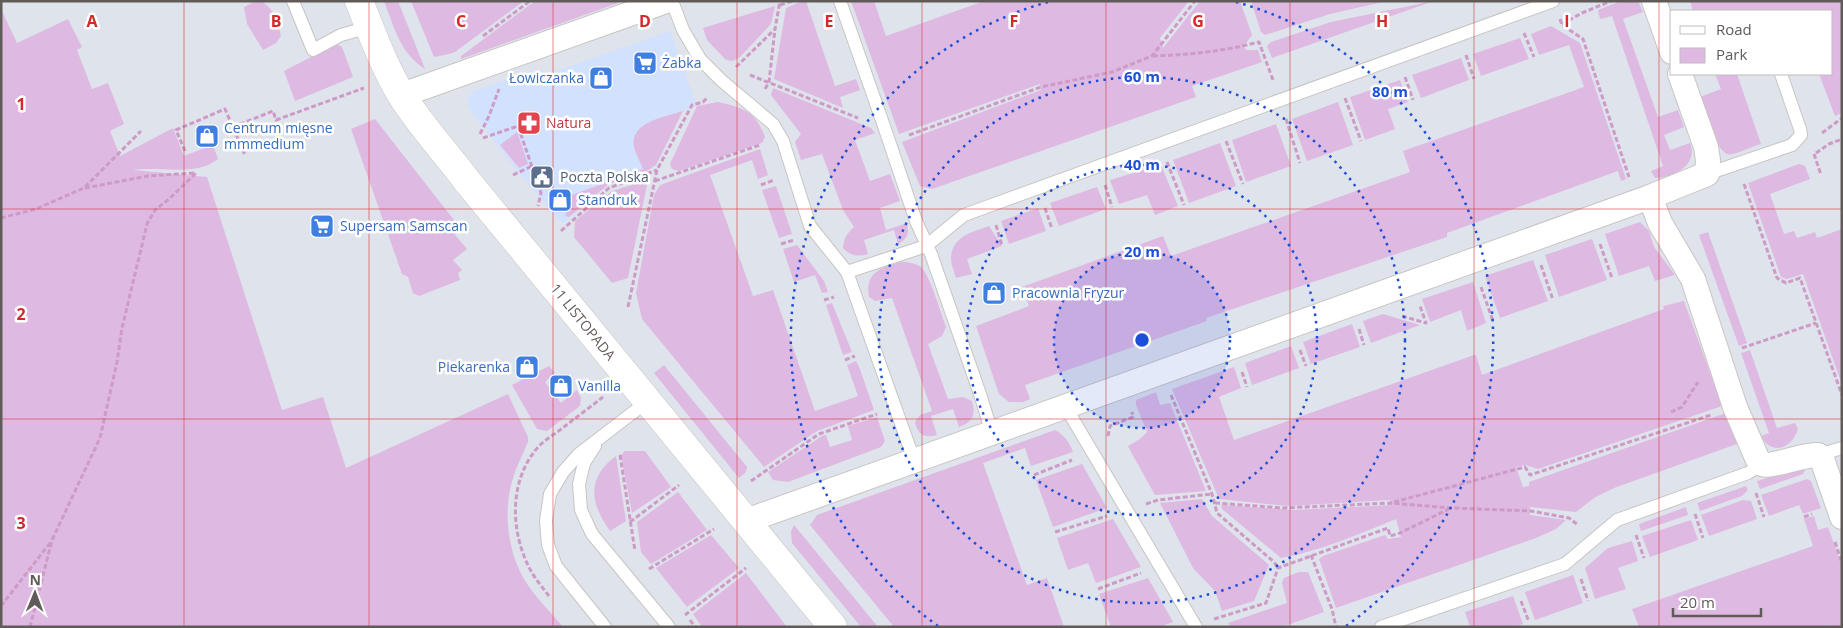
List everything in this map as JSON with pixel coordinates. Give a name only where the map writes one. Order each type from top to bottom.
[{"type":"street","name":"11 LISTOPADA","points":[[359,1],[389,71],[402,96],[416,116],[833,627]]},
{"type":"street","points":[[1654,1],[1670,46]]},
{"type":"street","points":[[402,96],[659,3]]},
{"type":"street","points":[[746,521],[1650,197],[1707,174],[1708,160],[1706,147],[1680,75]]},
{"type":"street","points":[[1650,197],[1660,223],[1693,279],[1735,407],[1752,452],[1762,464],[1770,465],[1806,455],[1818,455],[1822,459],[1837,526]]},
{"type":"lane","points":[[293,1],[313,50],[341,35],[369,27]]},
{"type":"lane","points":[[840,1],[916,221],[931,254],[974,376],[992,433]]},
{"type":"lane","points":[[847,272],[926,246],[964,215],[1552,1]]},
{"type":"lane","points":[[659,3],[691,44],[700,59],[722,81],[773,124],[783,141],[810,226],[847,272],[914,460]]},
{"type":"lane","points":[[1707,174],[1792,145],[1801,135],[1781,75]]},
{"type":"lane","points":[[605,627],[556,566],[548,545],[546,521],[550,494],[563,472],[579,454],[600,440],[648,401]]},
{"type":"lane","points":[[1065,406],[1195,624]]},
{"type":"lane","points":[[600,440],[584,463],[579,484],[581,510],[592,534],[668,627]]},
{"type":"lane","points":[[1818,455],[1842,448]]},
{"type":"lane","points":[[1381,627],[1565,564],[1617,520],[1748,473],[1762,464]]},
{"type":"path","points":[[734,69],[775,29],[780,3],[792,1]]},
{"type":"path","points":[[1152,56],[1194,1]]},
{"type":"path","points":[[1562,24],[1611,1]]},
{"type":"path","points":[[1559,17],[1562,24]]},
{"type":"path","points":[[1553,21],[1562,24],[1583,39],[1617,140]]},
{"type":"path","points":[[1515,36],[1531,30]]},
{"type":"path","points":[[1524,33],[1534,57]]},
{"type":"path","points":[[730,66],[885,129],[901,138],[1040,87],[1112,72],[1152,56],[1185,54],[1260,42]]},
{"type":"path","points":[[1473,50],[1464,52],[1474,78]]},
{"type":"path","points":[[1404,74],[1413,100]]},
{"type":"path","points":[[628,307],[657,170],[692,105],[703,102],[722,81]]},
{"type":"path","points":[[480,134],[500,87]]},
{"type":"path","points":[[233,127],[273,111],[276,120],[364,88]]},
{"type":"path","points":[[1344,95],[1361,141]]},
{"type":"path","points":[[186,151],[176,130],[226,109],[245,155]]},
{"type":"path","points":[[1277,120],[1294,114]]},
{"type":"path","points":[[1285,118],[1300,163]]},
{"type":"path","points":[[483,138],[518,126],[541,193],[538,206]]},
{"type":"path","points":[[84,188],[141,131]]},
{"type":"path","points":[[1225,138],[1242,184]]},
{"type":"path","points":[[655,181],[762,145],[765,152]]},
{"type":"path","points":[[1814,155],[1821,175]]},
{"type":"path","points":[[1174,156],[1166,160],[1184,205]]},
{"type":"path","points":[[513,175],[532,166]]},
{"type":"path","points":[[561,231],[609,188],[657,170]]},
{"type":"path","points":[[1,218],[36,208],[84,188],[148,176],[196,173],[155,210],[147,224],[124,319],[117,362],[100,438],[52,540],[30,627]]},
{"type":"path","points":[[760,185],[777,179],[771,174]]},
{"type":"path","points":[[1103,179],[1112,207]]},
{"type":"path","points":[[1742,180],[1777,278],[1786,283],[1800,278],[1841,392]]},
{"type":"path","points":[[1043,203],[1052,229]]},
{"type":"path","points":[[994,220],[1002,246]]},
{"type":"path","points":[[781,244],[797,239]]},
{"type":"path","points":[[1600,243],[1612,278]]},
{"type":"path","points":[[1540,264],[1553,300]]},
{"type":"path","points":[[1480,285],[1493,321]]},
{"type":"path","points":[[824,300],[834,296],[838,305]]},
{"type":"path","points":[[1400,315],[1426,323],[1417,298]]},
{"type":"path","points":[[1671,412],[1682,407],[1717,354],[1816,323]]},
{"type":"path","points":[[845,360],[858,356],[855,347]]},
{"type":"path","points":[[1167,386],[1212,494],[1217,513],[1274,562],[1278,568]]},
{"type":"path","points":[[745,486],[819,434],[879,413],[876,405]]},
{"type":"path","points":[[1390,503],[1525,467],[1530,476],[1735,407]]},
{"type":"path","points":[[620,455],[635,554]]},
{"type":"path","points":[[630,522],[678,486]]},
{"type":"path","points":[[1747,497],[1765,490]]},
{"type":"path","points":[[1055,532],[1158,500],[1212,494]]},
{"type":"path","points":[[1215,503],[1283,508],[1390,503],[1531,511],[1569,518],[1587,532],[1602,551],[1609,546],[1645,533]]},
{"type":"path","points":[[1278,568],[1388,528],[1390,536],[1400,533],[1452,508]]},
{"type":"path","points":[[1687,518],[1704,512]]},
{"type":"path","points":[[1837,526],[1842,563]]},
{"type":"path","points":[[649,569],[714,530]]},
{"type":"path","points":[[1,606],[52,540]]},
{"type":"path","points":[[1311,556],[1332,609],[1336,627]]},
{"type":"path","points":[[644,564],[655,577]]},
{"type":"path","points":[[668,627],[746,568]]},
{"type":"path","points":[[1195,624],[1266,603],[1278,568]]},
{"type":"path","points":[[1098,589],[1146,571]]},
{"type":"path","points":[[1578,571],[1588,601]]},
{"type":"path","points":[[1521,599],[1529,622]]},
{"type":"path","points":[[685,614],[695,627]]},
{"type":"shaded area","points":[[670,31],[697,106],[645,124],[647,171],[609,184],[563,224],[518,172],[468,107],[468,97],[474,91],[528,72],[540,77]]},
{"type":"green space","points":[[256,1],[262,2],[270,9],[276,19],[281,36],[276,43],[263,50],[247,24],[244,7]]},
{"type":"green space","points":[[384,1],[398,1],[425,69],[409,55],[399,39]]},
{"type":"green space","points":[[411,1],[524,1],[455,52],[434,57]]},
{"type":"green space","points":[[535,1],[618,1],[618,3],[461,59],[461,56]]},
{"type":"green space","points":[[806,1],[835,86],[856,79],[860,90],[840,97],[843,108],[774,79],[786,8]]},
{"type":"green space","points":[[851,1],[874,1],[886,36],[984,1],[1189,1],[1160,38],[1163,48],[1200,1],[1240,1],[1252,35],[1244,46],[1246,50],[1258,50],[1262,62],[1192,86],[1196,97],[932,189],[920,186],[902,142],[1041,90],[1040,84],[899,134]]},
{"type":"green space","points":[[1251,1],[1387,1],[1330,14],[1265,35],[1261,32]]},
{"type":"green space","points":[[1434,1],[1272,58],[1267,46],[1271,42],[1331,22]]},
{"type":"green space","points":[[1621,1],[1638,1],[1643,12],[1623,19],[1658,117],[1678,110],[1684,127],[1664,135],[1670,150],[1690,143],[1692,151],[1688,164],[1683,169],[1669,176],[1655,178],[1651,171],[1663,166],[1612,16],[1600,19],[1598,10]]},
{"type":"green space","points":[[1690,1],[1842,1],[1842,113],[1835,116],[1819,75],[1833,75],[1833,10],[1693,10]]},
{"type":"green space","points":[[775,6],[771,24],[739,58],[733,61],[726,60],[707,40],[703,28]]},
{"type":"green space","points":[[1,9],[17,43],[68,19],[82,47],[77,50],[92,89],[108,83],[124,124],[110,131],[120,156],[173,128],[184,156],[213,145],[218,159],[199,168],[133,170],[207,177],[282,410],[323,397],[346,468],[508,394],[528,437],[528,442],[516,469],[510,490],[508,529],[510,542],[518,568],[524,579],[563,627],[1,627]]},
{"type":"green space","points":[[1551,26],[1580,43],[1626,179],[1621,181],[1618,171],[1447,233],[1447,237],[1206,318],[1207,321],[1025,385],[1030,399],[1024,402],[1009,402],[999,394],[976,326],[1029,306],[1022,287],[1163,236],[1171,256],[1410,172],[1403,151],[1584,87],[1569,45],[1539,55],[1531,34]]},
{"type":"green space","points":[[1520,38],[1529,59],[1481,76],[1473,54]]},
{"type":"green space","points":[[336,44],[342,47],[353,77],[295,101],[284,71]]},
{"type":"green space","points":[[1461,58],[1469,80],[1421,98],[1412,75]]},
{"type":"green space","points":[[1715,75],[1737,75],[1761,144],[1730,154],[1723,151],[1718,145],[1700,97],[1721,89]]},
{"type":"green space","points":[[1400,80],[1408,102],[1388,109],[1395,129],[1365,140],[1350,97]]},
{"type":"green space","points":[[773,88],[871,128],[875,133],[855,140],[870,181],[890,174],[900,201],[880,208],[886,230],[907,223],[908,233],[904,240],[898,244],[894,230],[864,240],[868,254],[854,255],[843,248],[846,236],[854,227],[843,210],[822,154],[801,160],[795,142],[801,134],[771,95]]},
{"type":"green space","points":[[718,102],[734,106],[752,116],[757,121],[765,137],[762,143],[679,171],[672,169],[670,164],[697,106]]},
{"type":"green space","points":[[1338,102],[1353,145],[1307,161],[1292,119]]},
{"type":"green space","points":[[683,111],[656,165],[647,171],[609,184],[569,217],[565,216],[571,203],[569,196],[643,169],[634,147],[634,139],[637,132],[643,126],[658,118]]},
{"type":"green space","points":[[375,119],[461,229],[455,235],[467,249],[453,260],[462,270],[458,273],[460,280],[419,296],[413,293],[408,277],[402,274],[351,129]]},
{"type":"green space","points":[[1276,124],[1291,166],[1246,182],[1232,140]]},
{"type":"green space","points":[[517,132],[528,164],[519,168],[500,145]]},
{"type":"green space","points":[[1220,143],[1236,186],[1189,203],[1173,160]]},
{"type":"green space","points":[[760,149],[768,175],[758,179],[752,160],[710,175],[753,296],[773,290],[815,411],[858,396],[847,365],[856,361],[874,410],[817,431],[764,467],[642,319],[636,293],[654,195],[660,185]]},
{"type":"green space","points":[[1799,164],[1805,166],[1810,179],[1770,194],[1784,234],[1794,231],[1797,238],[1815,232],[1817,238],[1842,229],[1841,382],[1803,274],[1787,279],[1781,277],[1748,183]]},
{"type":"green space","points":[[1161,165],[1178,206],[1155,215],[1147,195],[1119,204],[1110,180]]},
{"type":"green space","points":[[648,180],[628,278],[612,283],[574,237],[575,221],[612,191]]},
{"type":"green space","points":[[776,186],[792,234],[779,238],[762,190]]},
{"type":"green space","points":[[1097,187],[1106,209],[1059,226],[1050,203]]},
{"type":"green space","points":[[1038,208],[1046,231],[1009,244],[1001,221]]},
{"type":"green space","points":[[1640,222],[1649,231],[1654,247],[1675,275],[1655,281],[1649,266],[1619,276],[1605,234]]},
{"type":"green space","points":[[989,226],[1002,246],[967,259],[972,274],[956,278],[951,258],[955,245],[964,236]]},
{"type":"green space","points":[[1708,232],[1747,343],[1739,346],[1699,235]]},
{"type":"green space","points":[[1592,239],[1607,280],[1559,297],[1545,255]]},
{"type":"green space","points":[[797,245],[824,281],[828,292],[822,293],[815,275],[794,282],[783,249]]},
{"type":"green space","points":[[1533,260],[1548,301],[1500,318],[1485,276]]},
{"type":"green space","points":[[901,262],[911,263],[921,267],[924,271],[946,327],[942,336],[928,344],[948,399],[963,397],[972,401],[973,406],[973,414],[968,423],[959,427],[953,409],[931,416],[937,435],[933,436],[925,436],[916,426],[915,422],[920,415],[932,411],[892,298],[875,301],[869,297],[869,282],[876,272]]},
{"type":"green space","points":[[1473,282],[1486,323],[1467,331],[1461,310],[1430,322],[1422,299]]},
{"type":"green space","points":[[1684,301],[1722,406],[1538,469],[1526,465],[1516,467],[1523,487],[1529,486],[1529,482],[1726,413],[1737,444],[1614,488],[1594,498],[1576,512],[1530,507],[1530,515],[1566,520],[1556,529],[1536,538],[1336,608],[1319,559],[1385,535],[1388,539],[1401,537],[1396,519],[1325,547],[1281,558],[1222,509],[1221,505],[1294,510],[1391,505],[1390,500],[1288,506],[1219,499],[1172,389],[1234,367],[1241,388],[1219,397],[1234,440],[1474,355],[1476,355],[1482,375],[1664,309],[1663,306]]},
{"type":"green space","points":[[832,303],[852,352],[843,355],[826,305]]},
{"type":"green space","points":[[1383,314],[1420,325],[1371,343],[1363,321]]},
{"type":"green space","points":[[1352,324],[1360,347],[1311,364],[1303,342]]},
{"type":"green space","points":[[1291,346],[1299,368],[1252,385],[1245,363]]},
{"type":"green space","points":[[1750,350],[1777,428],[1795,423],[1798,429],[1791,441],[1781,448],[1770,446],[1761,436],[1769,433],[1741,353]]},
{"type":"green space","points":[[664,365],[747,467],[746,472],[739,478],[654,373]]},
{"type":"green space","points":[[549,366],[555,373],[545,382],[561,403],[577,390],[581,398],[580,406],[547,431],[537,429],[512,385]]},
{"type":"green space","points":[[1156,392],[1160,405],[1170,403],[1206,491],[1155,495],[1131,452],[1128,446],[1147,432],[1136,405],[1136,400]]},
{"type":"green space","points":[[877,417],[885,441],[881,447],[788,482],[773,480],[768,472],[822,436],[826,435],[830,447],[852,440],[848,426]]},
{"type":"green space","points":[[1055,430],[1066,439],[1073,452],[1031,466],[1025,448],[983,463],[1027,585],[1047,578],[1064,627],[894,627],[810,525],[817,515]]},
{"type":"green space","points":[[625,451],[645,451],[671,487],[632,513],[621,455]]},
{"type":"green space","points":[[616,456],[626,521],[610,531],[598,511],[594,491],[600,473],[606,464]]},
{"type":"green space","points":[[1082,464],[1107,508],[1053,527],[1036,480]]},
{"type":"green space","points":[[1799,468],[1805,470],[1803,474],[1760,489],[1757,481]]},
{"type":"green space","points":[[1807,479],[1811,481],[1821,508],[1803,514],[1799,505],[1769,516],[1761,495]]},
{"type":"green space","points":[[1746,486],[1748,490],[1742,496],[1700,511],[1697,503]]},
{"type":"green space","points":[[678,492],[707,530],[651,564],[641,552],[637,522]]},
{"type":"green space","points":[[1202,499],[1212,516],[1269,565],[1254,601],[1222,611],[1215,591],[1193,568],[1160,503]]},
{"type":"green space","points":[[1743,500],[1751,501],[1757,519],[1709,536],[1701,515]]},
{"type":"green space","points":[[1686,507],[1688,515],[1641,531],[1639,524]]},
{"type":"green space","points":[[1814,516],[1818,530],[1828,527],[1842,566],[1842,627],[1829,627],[1828,625],[1822,627],[1639,627],[1632,609],[1813,546],[1804,519]]},
{"type":"green space","points":[[1113,519],[1141,567],[1096,583],[1088,563],[1068,570],[1057,538]]},
{"type":"green space","points":[[1691,520],[1698,540],[1650,557],[1642,536]]},
{"type":"green space","points":[[794,525],[878,627],[861,627],[792,543],[791,531]]},
{"type":"green space","points":[[711,535],[739,568],[687,607],[656,568]]},
{"type":"green space","points":[[1632,541],[1638,561],[1618,568],[1626,589],[1595,599],[1585,568],[1608,548]]},
{"type":"green space","points":[[1299,572],[1308,572],[1324,612],[1282,627],[1231,627],[1228,623],[1287,603],[1282,583],[1284,578]]},
{"type":"green space","points":[[746,573],[787,627],[702,627],[693,614]]},
{"type":"green space","points":[[1573,575],[1583,603],[1535,620],[1525,592]]},
{"type":"green space","points":[[1148,578],[1173,622],[1159,627],[1111,627],[1099,594]]},
{"type":"green space","points":[[1513,596],[1523,624],[1515,627],[1470,627],[1465,612]]},
{"type":"place","name":"Żabka","points":[[645,63]]},
{"type":"place","name":"Łowiczanka","points":[[601,78]]},
{"type":"place","name":"Natura","points":[[529,123]]},
{"type":"place","name":"Centrum mięsne mmmedium","points":[[207,136]]},
{"type":"place","name":"Poczta Polska","points":[[542,177]]},
{"type":"place","name":"Standruk","points":[[560,200]]},
{"type":"place","name":"Supersam Samscan","points":[[322,226]]},
{"type":"place","name":"Pracownia Fryzur","points":[[994,293]]},
{"type":"place","name":"Piekarenka","points":[[527,367]]},
{"type":"place","name":"Vanilla","points":[[561,386]]}]
